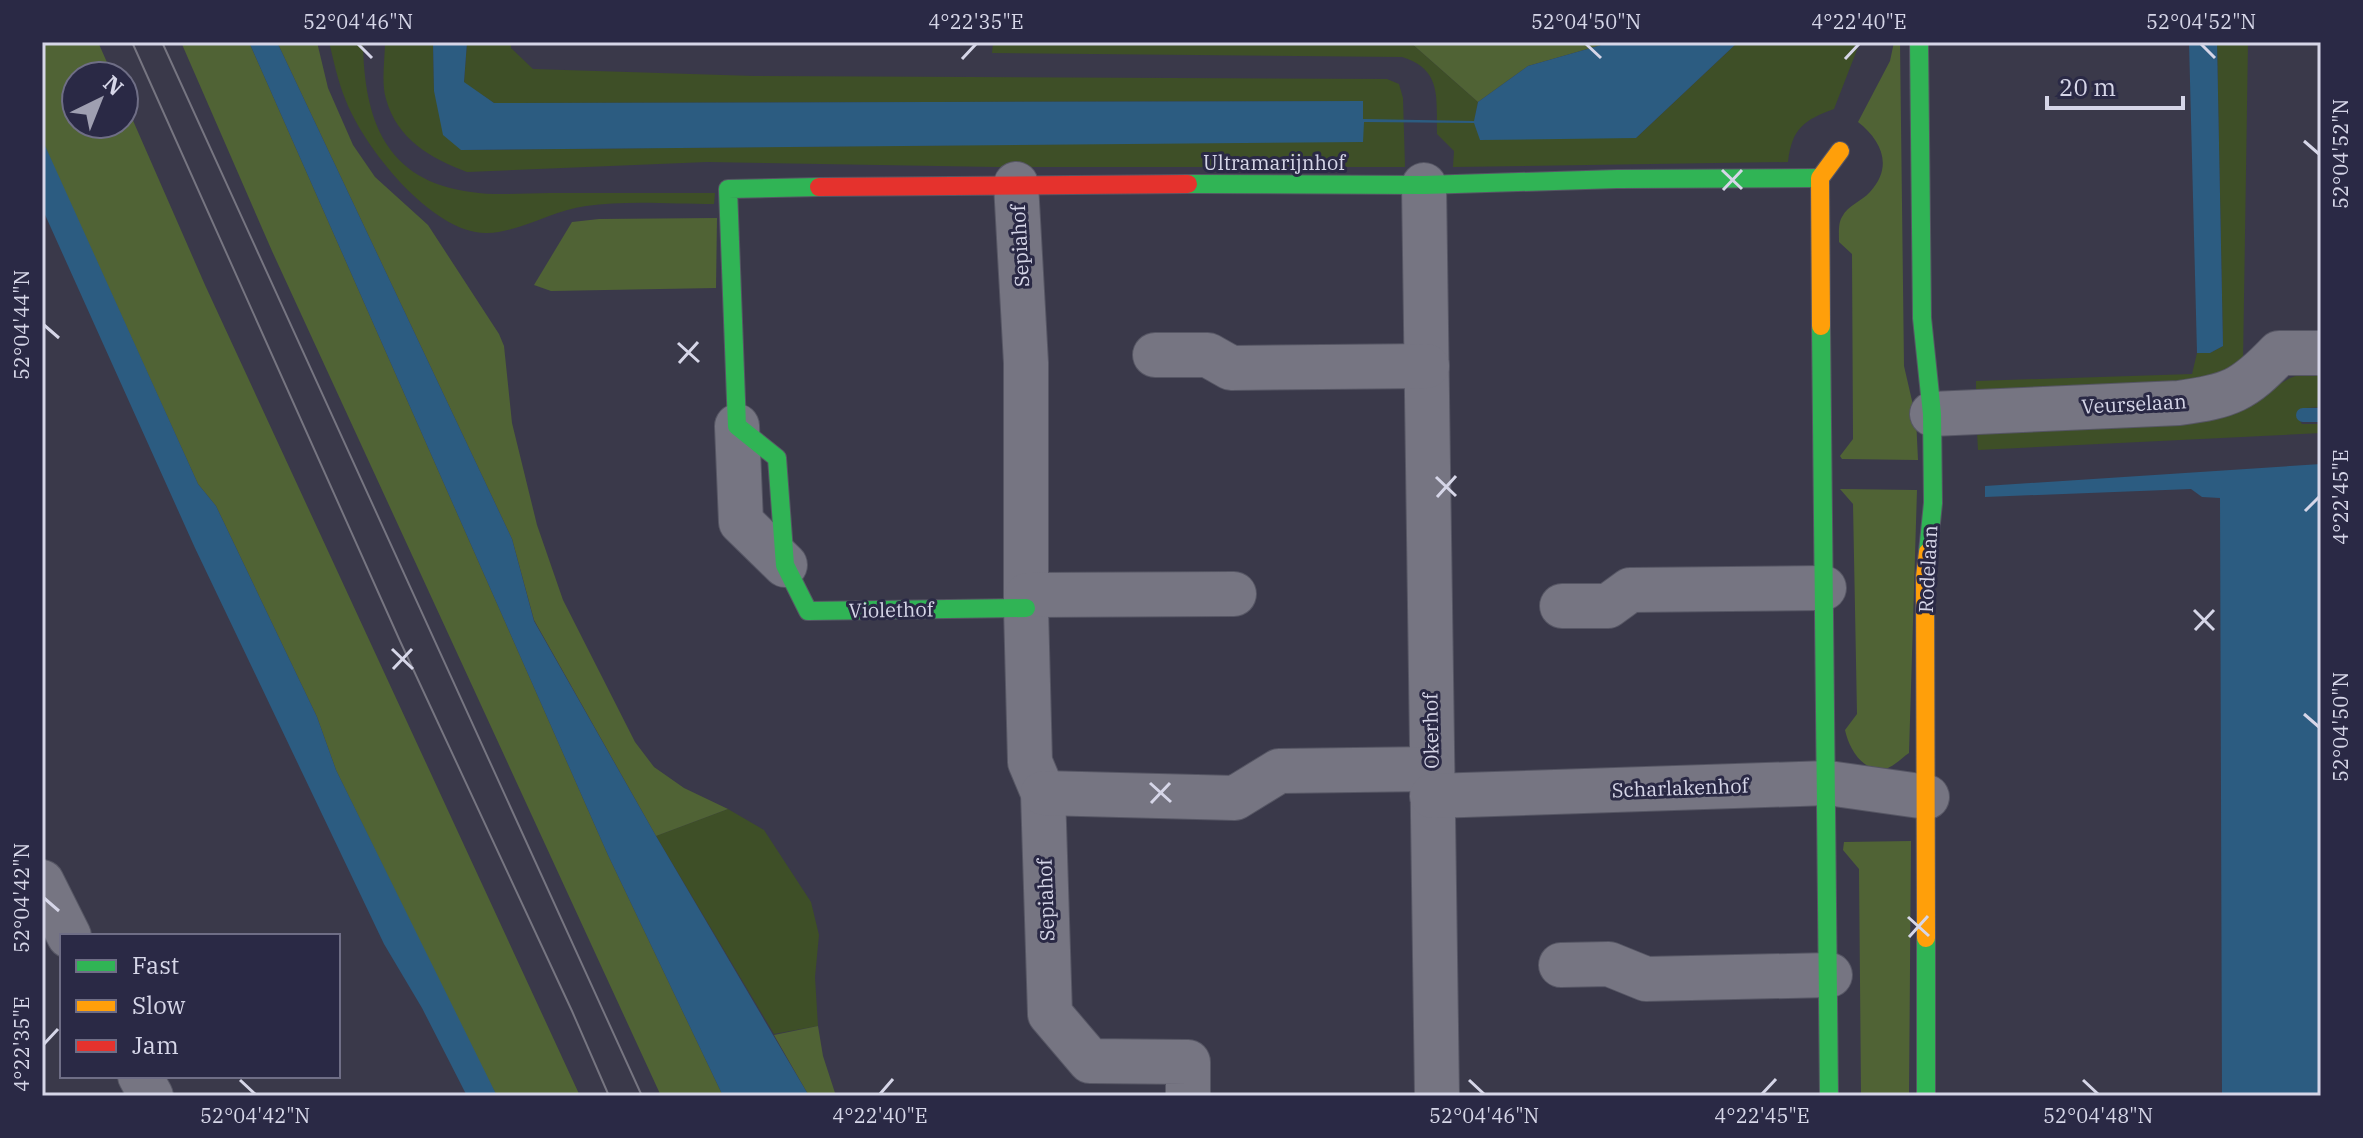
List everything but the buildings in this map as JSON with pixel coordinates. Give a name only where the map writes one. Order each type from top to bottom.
[{"type":"street","name":"Rodelaan","points":[[1919,42],[1922,318],[1932,414],[1933,503],[1925,577],[1926,1096]]},
{"type":"street","points":[[1829,1096],[1820,178],[1840,151]]},
{"type":"street","name":"Ultramarijnhof","points":[[728,189],[1016,184],[1424,185],[1617,179],[1820,178]]},
{"type":"street","name":"Sepiahof","points":[[1016,184],[1026,363],[1030,762],[1043,793],[1050,1014],[1090,1061],[1188,1062],[1188,1096]]},
{"type":"street","name":"Okerhof","points":[[1424,185],[1437,1096]]},
{"type":"street","name":"Violethof","points":[[728,189],[741,522],[785,565],[808,611],[1026,602]]},
{"type":"street","name":"Veurselaan","points":[[1932,414],[2179,403],[2218,397],[2253,380],[2279,353],[2321,353]]},
{"type":"street","points":[[1155,355],[1208,355],[1231,368],[1427,366]]},
{"type":"street","points":[[1562,606],[1608,606],[1630,590],[1824,588]]},
{"type":"street","points":[[1026,602],[1234,594]]},
{"type":"street","name":"Scharlakenhof","points":[[1043,793],[1235,798],[1279,771],[1432,783],[1828,783],[1927,797]]},
{"type":"street","points":[[42,882],[68,934]]},
{"type":"street","points":[[1561,965],[1609,964],[1646,979],[1830,975]]},
{"type":"street","points":[[141,1078],[151,1096]]},
{"type":"green space","points":[[42,42],[98,42],[106,60],[60,60],[60,140],[140,140],[140,137],[205,285],[580,1096],[497,1096],[336,770],[317,717],[216,506],[198,484],[42,139]]},
{"type":"green space","points":[[181,42],[249,42],[608,855],[723,1096],[661,1096],[272,251]]},
{"type":"green space","points":[[277,42],[317,42],[328,88],[353,145],[375,177],[428,225],[499,334],[504,346],[512,423],[537,525],[563,600],[635,742],[654,767],[684,788],[728,809],[656,836],[534,620],[512,539]]},
{"type":"green space","points":[[329,42],[363,42],[368,96],[385,142],[399,160],[418,175],[442,186],[490,194],[715,193],[714,204],[601,204],[574,208],[500,232],[466,230],[423,204],[384,163],[355,120],[343,94]]},
{"type":"green space","points":[[385,42],[433,42],[434,91],[461,150],[1363,141],[1362,101],[494,103],[464,83],[467,42],[511,42],[511,48],[533,69],[754,76],[1387,79],[1399,84],[1403,98],[1405,167],[996,167],[707,162],[467,172],[428,153],[398,125],[386,99],[383,78]]},
{"type":"green space","points":[[993,42],[1410,42],[1478,102],[1474,123],[1564,138],[1636,138],[1738,42],[1860,42],[1834,109],[1801,127],[1793,141],[1788,162],[1453,167],[1454,151],[1437,134],[1436,98],[1431,78],[1425,69],[1402,57],[992,53]]},
{"type":"green space","points":[[1410,42],[1612,42],[1528,66],[1478,102]]},
{"type":"green space","points":[[1894,42],[1900,42],[1904,366],[1916,418],[1918,460],[1842,459],[1840,456],[1853,439],[1852,254],[1839,242],[1839,225],[1851,206],[1870,192],[1881,173],[1883,163],[1878,145],[1858,122],[1890,61]]},
{"type":"green space","points":[[2217,42],[2248,42],[2243,362],[2193,384],[1976,395],[1976,381],[2192,374],[2197,353],[2210,353],[2223,346]]},
{"type":"green space","points":[[717,218],[716,288],[551,291],[534,285],[572,222]]},
{"type":"green space","points":[[2307,372],[2319,372],[2321,407],[2306,408],[2297,416],[2302,424],[2321,424],[2321,433],[1978,450],[1977,432],[2233,411],[2290,378]]},
{"type":"green space","points":[[1840,489],[1917,490],[1909,753],[1888,768],[1872,768],[1859,759],[1845,730],[1857,714],[1853,504]]},
{"type":"green space","points":[[728,809],[764,830],[811,902],[819,935],[815,977],[818,1026],[774,1034],[656,836]]},
{"type":"green space","points":[[1911,841],[1909,1096],[1861,1096],[1859,869],[1843,850],[1844,842]]},
{"type":"green space","points":[[818,1026],[823,1056],[836,1096],[809,1096],[774,1035]]},
{"type":"water","points":[[249,42],[277,42],[512,539],[534,621],[809,1096],[723,1096],[608,855]]},
{"type":"water","points":[[433,42],[467,42],[464,82],[494,103],[1363,101],[1363,119],[1474,121],[1478,102],[1528,66],[1612,42],[1738,42],[1636,138],[1480,140],[1474,123],[1364,122],[1363,142],[461,150],[443,135],[434,91]]},
{"type":"water","points":[[2189,42],[2217,42],[2223,346],[2210,353],[2197,353]]},
{"type":"water","points":[[42,139],[198,484],[216,506],[317,717],[336,770],[497,1096],[467,1096],[422,1008],[384,944],[195,548],[42,208]]},
{"type":"water","points":[[2321,464],[2321,1096],[2222,1096],[2220,498],[2202,497],[2191,489],[1985,497],[1985,486]]},
{"type":"waterway","points":[[2303,415],[2321,415]]},
{"type":"tram line","points":[[132,42],[400,641],[609,1096]]},
{"type":"tram line","points":[[162,42],[642,1096]]},
{"type":"traffic: fast","points":[[1919,42],[1922,318],[1932,414],[1933,503],[1928,552]]},
{"type":"traffic: fast","points":[[1188,184],[1424,185],[1617,179],[1820,178]]},
{"type":"traffic: fast","points":[[819,187],[728,189],[737,426],[777,458],[785,565],[808,611],[1026,608]]},
{"type":"traffic: fast","points":[[1821,326],[1829,1096]]},
{"type":"traffic: fast","points":[[1926,938],[1926,1096]]},
{"type":"traffic: slow","points":[[1821,326],[1820,178],[1840,151]]},
{"type":"traffic: slow","points":[[1926,938],[1925,577],[1928,552]]},
{"type":"traffic: jam","points":[[819,187],[1188,184]]}]
